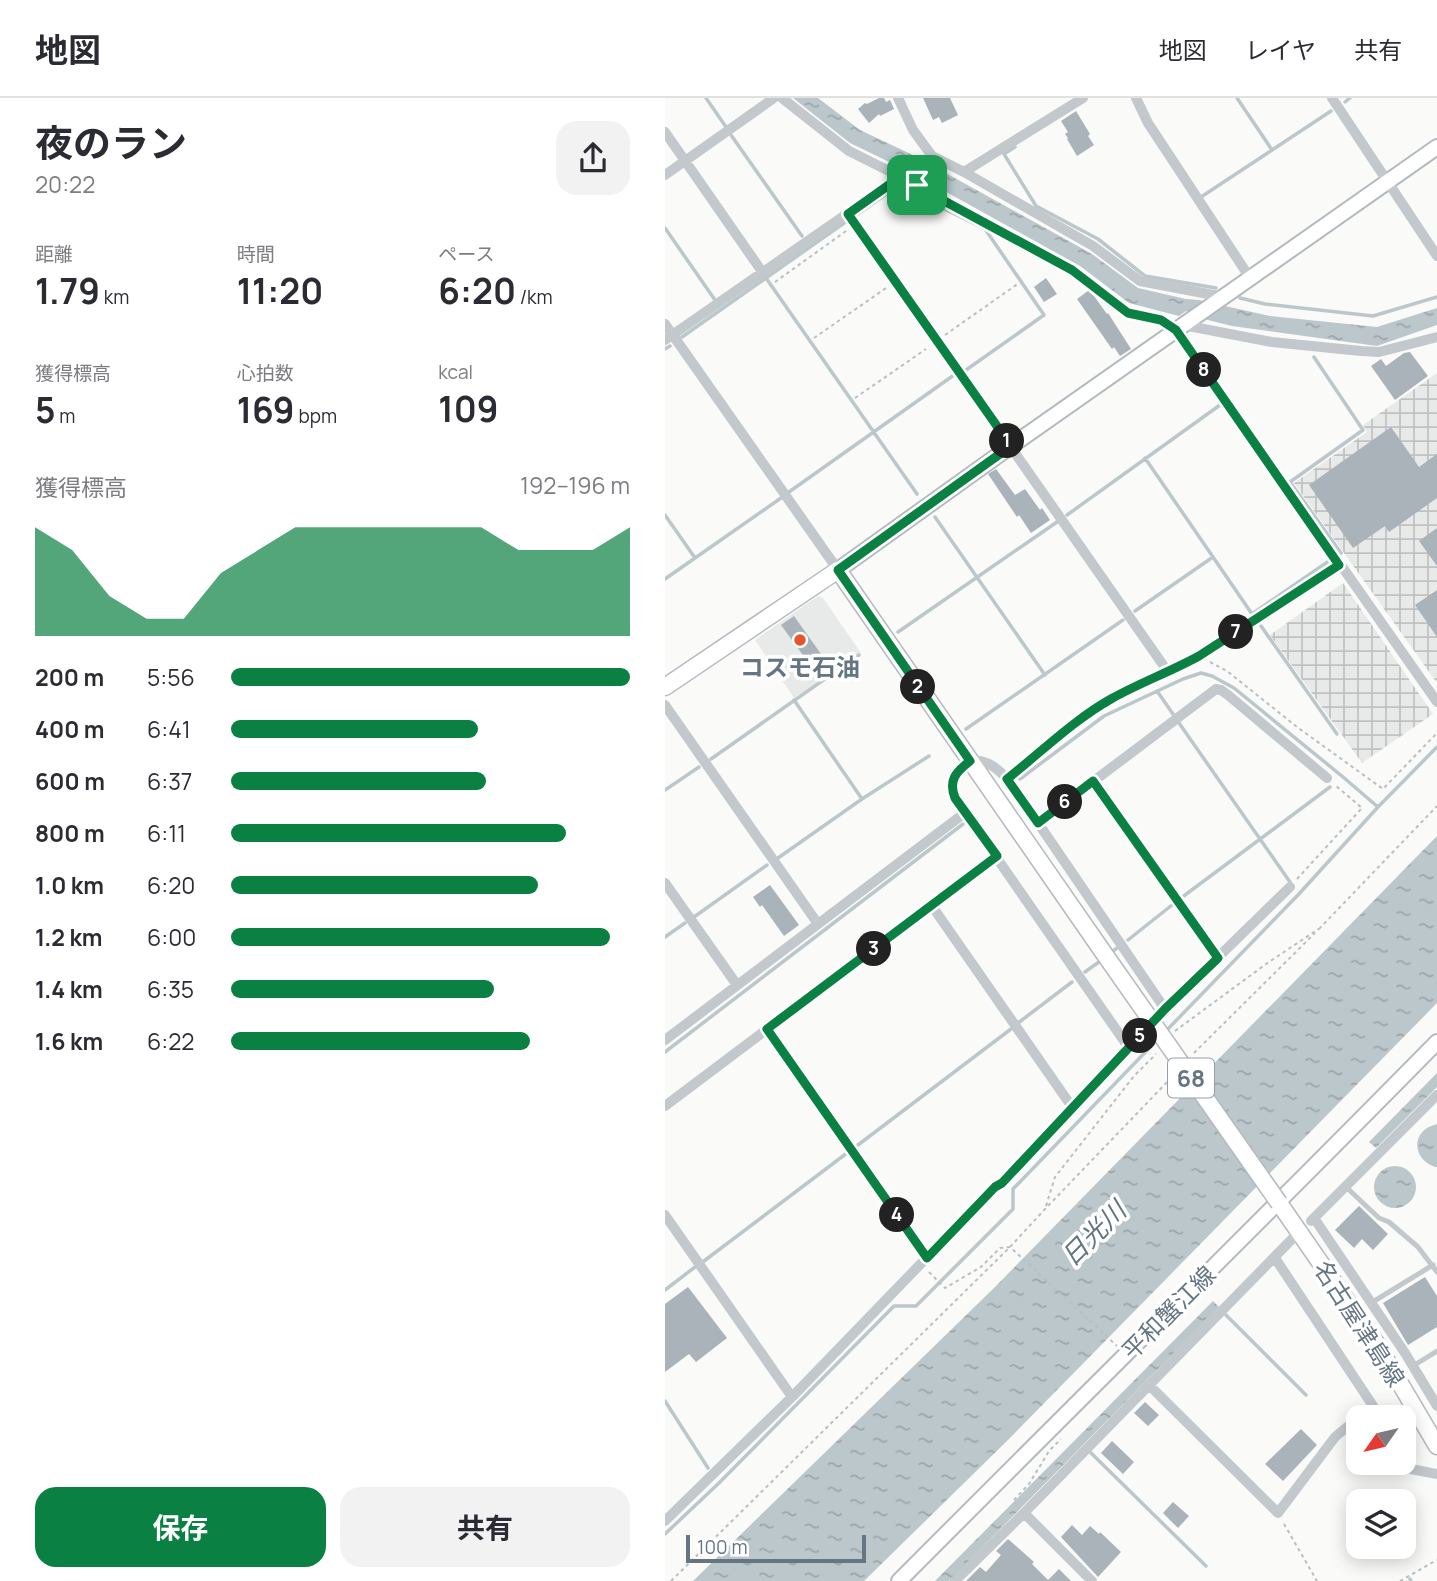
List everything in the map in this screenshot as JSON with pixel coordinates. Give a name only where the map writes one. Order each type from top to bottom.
[{"type":"main road","points":[[665,687],[838,570],[1437,148]]},
{"type":"main road","name":"68","points":[[838,570],[1279,1203]]},
{"type":"main road","name":"平和蟹江線","points":[[899,1581],[1437,1042]]},
{"type":"main road","name":"名古屋津島線","points":[[1279,1203],[1378,1346],[1437,1446]]},
{"type":"street","points":[[665,175],[774,98]]},
{"type":"street","points":[[782,98],[849,151],[900,177],[918,183],[1072,270],[1128,313],[1272,342],[1361,352],[1379,352],[1437,337]]},
{"type":"street","points":[[898,98],[913,130],[931,158],[964,172],[1093,246],[1140,281],[1221,299]]},
{"type":"street","points":[[964,172],[1083,98]]},
{"type":"street","points":[[1136,98],[1148,123],[1250,278]]},
{"type":"street","points":[[1332,98],[1437,256]]},
{"type":"street","points":[[665,132],[764,273]]},
{"type":"street","points":[[918,183],[931,158]]},
{"type":"street","points":[[669,338],[900,177]]},
{"type":"street","points":[[848,214],[1168,672]]},
{"type":"street","points":[[665,324],[669,338],[838,570]]},
{"type":"street","points":[[1183,325],[1339,565],[1437,702]]},
{"type":"street","points":[[1007,779],[1089,713],[1111,699],[1199,656],[1339,565]]},
{"type":"street","points":[[1038,823],[1216,689],[1228,695],[1327,778]]},
{"type":"street","points":[[665,705],[818,924]]},
{"type":"street","points":[[1129,1048],[955,798],[951,788],[954,776],[970,761],[982,761],[995,766],[1007,779],[1165,1009]]},
{"type":"street","points":[[665,1040],[966,812]]},
{"type":"street","points":[[665,1106],[997,856]]},
{"type":"street","points":[[665,883],[737,985]]},
{"type":"street","points":[[665,1521],[792,1397],[995,1187],[1002,1183],[1165,1009],[1290,887]]},
{"type":"street","points":[[932,906],[1072,1107]]},
{"type":"street","points":[[767,1029],[927,1258]]},
{"type":"street","points":[[1437,1095],[1312,1221],[1371,1303],[1437,1406]]},
{"type":"street","points":[[665,1214],[792,1397]]},
{"type":"street","points":[[955,1581],[1293,1238]]},
{"type":"street","points":[[1275,1258],[1374,1405]]},
{"type":"street","points":[[1150,1386],[1278,1513],[1335,1437],[1346,1428]]},
{"type":"street","points":[[1416,1470],[1437,1474]]},
{"type":"street","points":[[1024,1513],[1093,1581]]},
{"type":"lane","points":[[1346,1187],[1379,1218],[1389,1222],[1418,1247],[1437,1272]]},
{"type":"lane","points":[[1371,1303],[1433,1265]]},
{"type":"lane","points":[[1413,1366],[1437,1351]]},
{"type":"path","points":[[775,282],[856,225]]},
{"type":"path","points":[[814,338],[895,281]]},
{"type":"path","points":[[855,398],[1019,283]]},
{"type":"path","points":[[1199,656],[1227,671],[1297,727],[1383,789],[1437,733]]},
{"type":"path","points":[[1290,887],[1362,808],[1327,778]]},
{"type":"path","points":[[1093,781],[1218,958]]},
{"type":"path","points":[[1195,1053],[1437,806]]},
{"type":"path","points":[[1168,1039],[1190,1019],[1320,928]]},
{"type":"path","points":[[1045,1209],[1055,1177],[1134,1076],[1160,1049]]},
{"type":"path","points":[[671,1581],[1010,1247],[1171,1079]]},
{"type":"path","points":[[936,1279],[945,1287],[981,1267],[1000,1248],[1010,1247],[1122,1350]]},
{"type":"path","points":[[1013,1501],[1029,1484],[1049,1451],[1065,1434]]},
{"type":"path","points":[[1278,1513],[1317,1581]]},
{"type":"path","points":[[1400,1581],[1437,1560]]},
{"type":"shaded area","points":[[1437,373],[1437,683],[1294,483],[1367,432],[1363,425]]},
{"type":"shaded area","points":[[1343,583],[1433,714],[1362,763],[1270,635]]},
{"type":"shaded area","points":[[818,596],[823,598],[861,653],[794,698],[755,640]]},
{"type":"water","points":[[793,98],[818,98],[860,130],[917,157],[1092,254],[1138,288],[1200,300],[1221,309],[1225,306],[1270,316],[1377,327],[1437,308],[1437,325],[1377,346],[1232,326],[1186,311],[1179,316],[1129,303],[1080,266],[914,174],[850,143]]},
{"type":"water","name":"日光川","points":[[1437,836],[1437,1003],[1009,1439],[864,1581],[693,1581],[996,1286]]},
{"type":"water","points":[[1437,1073],[1437,1087],[1376,1148],[1369,1142]]},
{"type":"water","points":[[1437,1124],[1435,1167],[1422,1157],[1417,1144],[1422,1132]]},
{"type":"water","points":[[1395,1166],[1410,1172],[1416,1187],[1410,1202],[1395,1208],[1380,1202],[1374,1187],[1380,1172]]},
{"type":"water","points":[[1213,1301],[1219,1307],[949,1581],[935,1581]]},
{"type":"building","points":[[884,98],[886,102],[890,100],[894,109],[880,116],[879,114],[869,123],[858,109]]},
{"type":"building","points":[[923,98],[950,98],[958,115],[942,123],[939,117],[933,120]]},
{"type":"building","points":[[1076,111],[1094,145],[1077,156],[1061,121]]},
{"type":"building","points":[[1046,278],[1057,294],[1044,302],[1034,287]]},
{"type":"building","points":[[1088,291],[1108,313],[1131,349],[1120,356],[1114,347],[1112,349],[1077,299]]},
{"type":"building","points":[[1410,352],[1428,376],[1395,400],[1371,366],[1381,359],[1386,366],[1404,353]]},
{"type":"building","points":[[1391,427],[1419,467],[1437,454],[1437,498],[1389,532],[1385,526],[1353,548],[1309,485]]},
{"type":"building","points":[[996,469],[1015,495],[1025,489],[1050,520],[1031,533],[988,474]]},
{"type":"building","points":[[1437,528],[1437,566],[1419,541]]},
{"type":"building","points":[[1437,590],[1437,637],[1415,605]]},
{"type":"building","points":[[794,616],[826,661],[816,668],[808,656],[805,658],[781,625]]},
{"type":"building","points":[[770,885],[799,925],[784,936],[753,897]]},
{"type":"building","points":[[1359,1206],[1388,1234],[1373,1250],[1362,1239],[1354,1248],[1335,1230]]},
{"type":"building","points":[[1425,1277],[1437,1296],[1437,1327],[1408,1345],[1383,1303]]},
{"type":"building","points":[[688,1287],[727,1338],[696,1362],[689,1354],[665,1372],[665,1304]]},
{"type":"building","points":[[1145,1402],[1159,1415],[1148,1426],[1134,1413]]},
{"type":"building","points":[[1301,1429],[1317,1445],[1283,1481],[1265,1464]]},
{"type":"building","points":[[1112,1441],[1134,1462],[1123,1474],[1101,1453]]},
{"type":"building","points":[[1173,1502],[1189,1516],[1178,1528],[1163,1513]]},
{"type":"building","points":[[1072,1525],[1082,1535],[1090,1526],[1121,1552],[1098,1577],[1061,1537]]},
{"type":"building","points":[[1008,1539],[1034,1562],[1032,1564],[1048,1580],[1059,1569],[1071,1581],[966,1581],[980,1567],[986,1572],[1001,1555],[996,1551]]},
{"type":"waterway","points":[[706,98],[726,127]]},
{"type":"waterway","points":[[1237,98],[1272,150]]},
{"type":"waterway","points":[[1345,102],[1350,98]]},
{"type":"waterway","points":[[1201,197],[1331,111]]},
{"type":"waterway","points":[[731,135],[802,236]]},
{"type":"waterway","points":[[1015,147],[1004,154],[1036,206],[1098,239],[1145,276],[1216,288]]},
{"type":"waterway","points":[[855,216],[898,186],[985,229],[1044,315],[966,370]]},
{"type":"waterway","points":[[682,337],[847,221]]},
{"type":"waterway","points":[[665,228],[715,300]]},
{"type":"waterway","points":[[766,278],[917,494]]},
{"type":"waterway","points":[[1240,298],[1265,304],[1373,316],[1437,297]]},
{"type":"waterway","points":[[665,349],[670,346]]},
{"type":"waterway","points":[[1314,357],[1363,430],[1290,482],[1341,553],[1339,555]]},
{"type":"waterway","points":[[789,492],[954,375]]},
{"type":"waterway","points":[[1067,515],[1220,405]]},
{"type":"waterway","points":[[1145,458],[1213,557]]},
{"type":"waterway","points":[[665,579],[781,498]]},
{"type":"waterway","points":[[665,515],[695,558]]},
{"type":"waterway","points":[[935,517],[1045,675]]},
{"type":"waterway","points":[[898,632],[1057,522]]},
{"type":"waterway","points":[[1135,611],[1213,557],[1252,614],[1329,561]]},
{"type":"waterway","points":[[966,729],[1123,620]]},
{"type":"waterway","points":[[1261,626],[1337,734]]},
{"type":"waterway","points":[[711,759],[859,655]]},
{"type":"waterway","points":[[1020,779],[1104,716],[1201,673],[1234,688],[1378,807]]},
{"type":"waterway","points":[[1157,691],[1173,714]]},
{"type":"waterway","points":[[794,700],[862,799]]},
{"type":"waterway","points":[[1179,723],[1290,882]]},
{"type":"waterway","points":[[1164,1033],[1437,747]]},
{"type":"waterway","points":[[778,858],[929,756]]},
{"type":"waterway","points":[[665,790],[699,767]]},
{"type":"waterway","points":[[1181,898],[1330,787]]},
{"type":"waterway","points":[[665,1052],[963,824]]},
{"type":"waterway","points":[[694,917],[767,865]]},
{"type":"waterway","points":[[1128,940],[1172,905]]},
{"type":"waterway","points":[[665,937],[685,923]]},
{"type":"waterway","points":[[1109,954],[1117,948]]},
{"type":"waterway","points":[[1085,972],[1103,959]]},
{"type":"waterway","points":[[1018,1023],[1072,982]]},
{"type":"waterway","points":[[854,1148],[1011,1029]]},
{"type":"waterway","points":[[665,1534],[894,1306],[916,1306],[1013,1209],[1013,1189],[1158,1039]]},
{"type":"waterway","points":[[704,1261],[847,1153]]},
{"type":"waterway","points":[[665,1290],[695,1267]]},
{"type":"waterway","points":[[1226,1315],[1306,1395]]},
{"type":"waterway","points":[[665,1401],[708,1468]]},
{"type":"waterway","points":[[1090,1452],[1206,1566]]},
{"type":"place","name":"コスモ石油","points":[[800,640]]},
{"type":"route","points":[[900,177],[917,185],[1072,270],[1128,313],[1161,320],[1176,330],[1339,565],[1199,656],[1111,699],[1089,713],[1007,779],[1038,823],[1093,781],[1218,958],[1165,1009],[1002,1183],[995,1187],[927,1258],[767,1029],[997,856],[955,798],[951,788],[954,776],[970,761],[838,570],[1011,446],[848,214],[900,177]]}]
